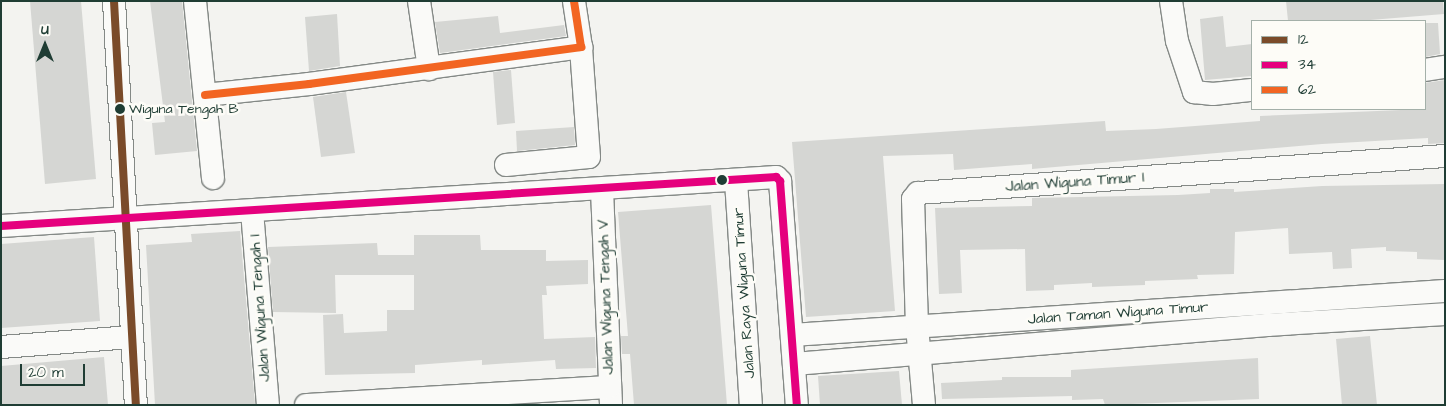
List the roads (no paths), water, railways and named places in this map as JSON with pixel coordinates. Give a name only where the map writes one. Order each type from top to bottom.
[{"type":"street","points":[[114,1],[127,218],[130,337],[136,405]]},
{"type":"street","points":[[195,1],[213,178]]},
{"type":"street","points":[[420,1],[429,69]]},
{"type":"street","points":[[506,165],[589,157],[581,47],[574,1]]},
{"type":"street","points":[[1171,1],[1177,41],[1194,92],[1213,94],[1251,90]]},
{"type":"street","points":[[205,95],[429,69],[581,47]]},
{"type":"street","points":[[1426,70],[1445,67]]},
{"type":"street","name":"Jalan Wiguna Timur I","points":[[924,405],[917,326],[913,199],[918,193],[1445,156]]},
{"type":"street","points":[[1,226],[778,178],[797,405]]},
{"type":"street","name":"Jalan Raya Wiguna Timur","points":[[736,181],[751,405]]},
{"type":"street","name":"Jalan Wiguna Tengah V","points":[[602,190],[610,396]]},
{"type":"street","name":"Jalan Wiguna Tengah I","points":[[252,211],[268,405]]},
{"type":"street","name":"Jalan Taman Wiguna Timur","points":[[794,364],[920,356],[1445,291]]},
{"type":"street","name":"Jalan Taman Wiguna Timur","points":[[792,335],[917,326],[1267,314],[1445,314]]},
{"type":"street","points":[[1,347],[130,337]]},
{"type":"street","points":[[306,405],[610,396]]},
{"type":"place","name":"Wiguna Tengah B","points":[[120,109]]}]
